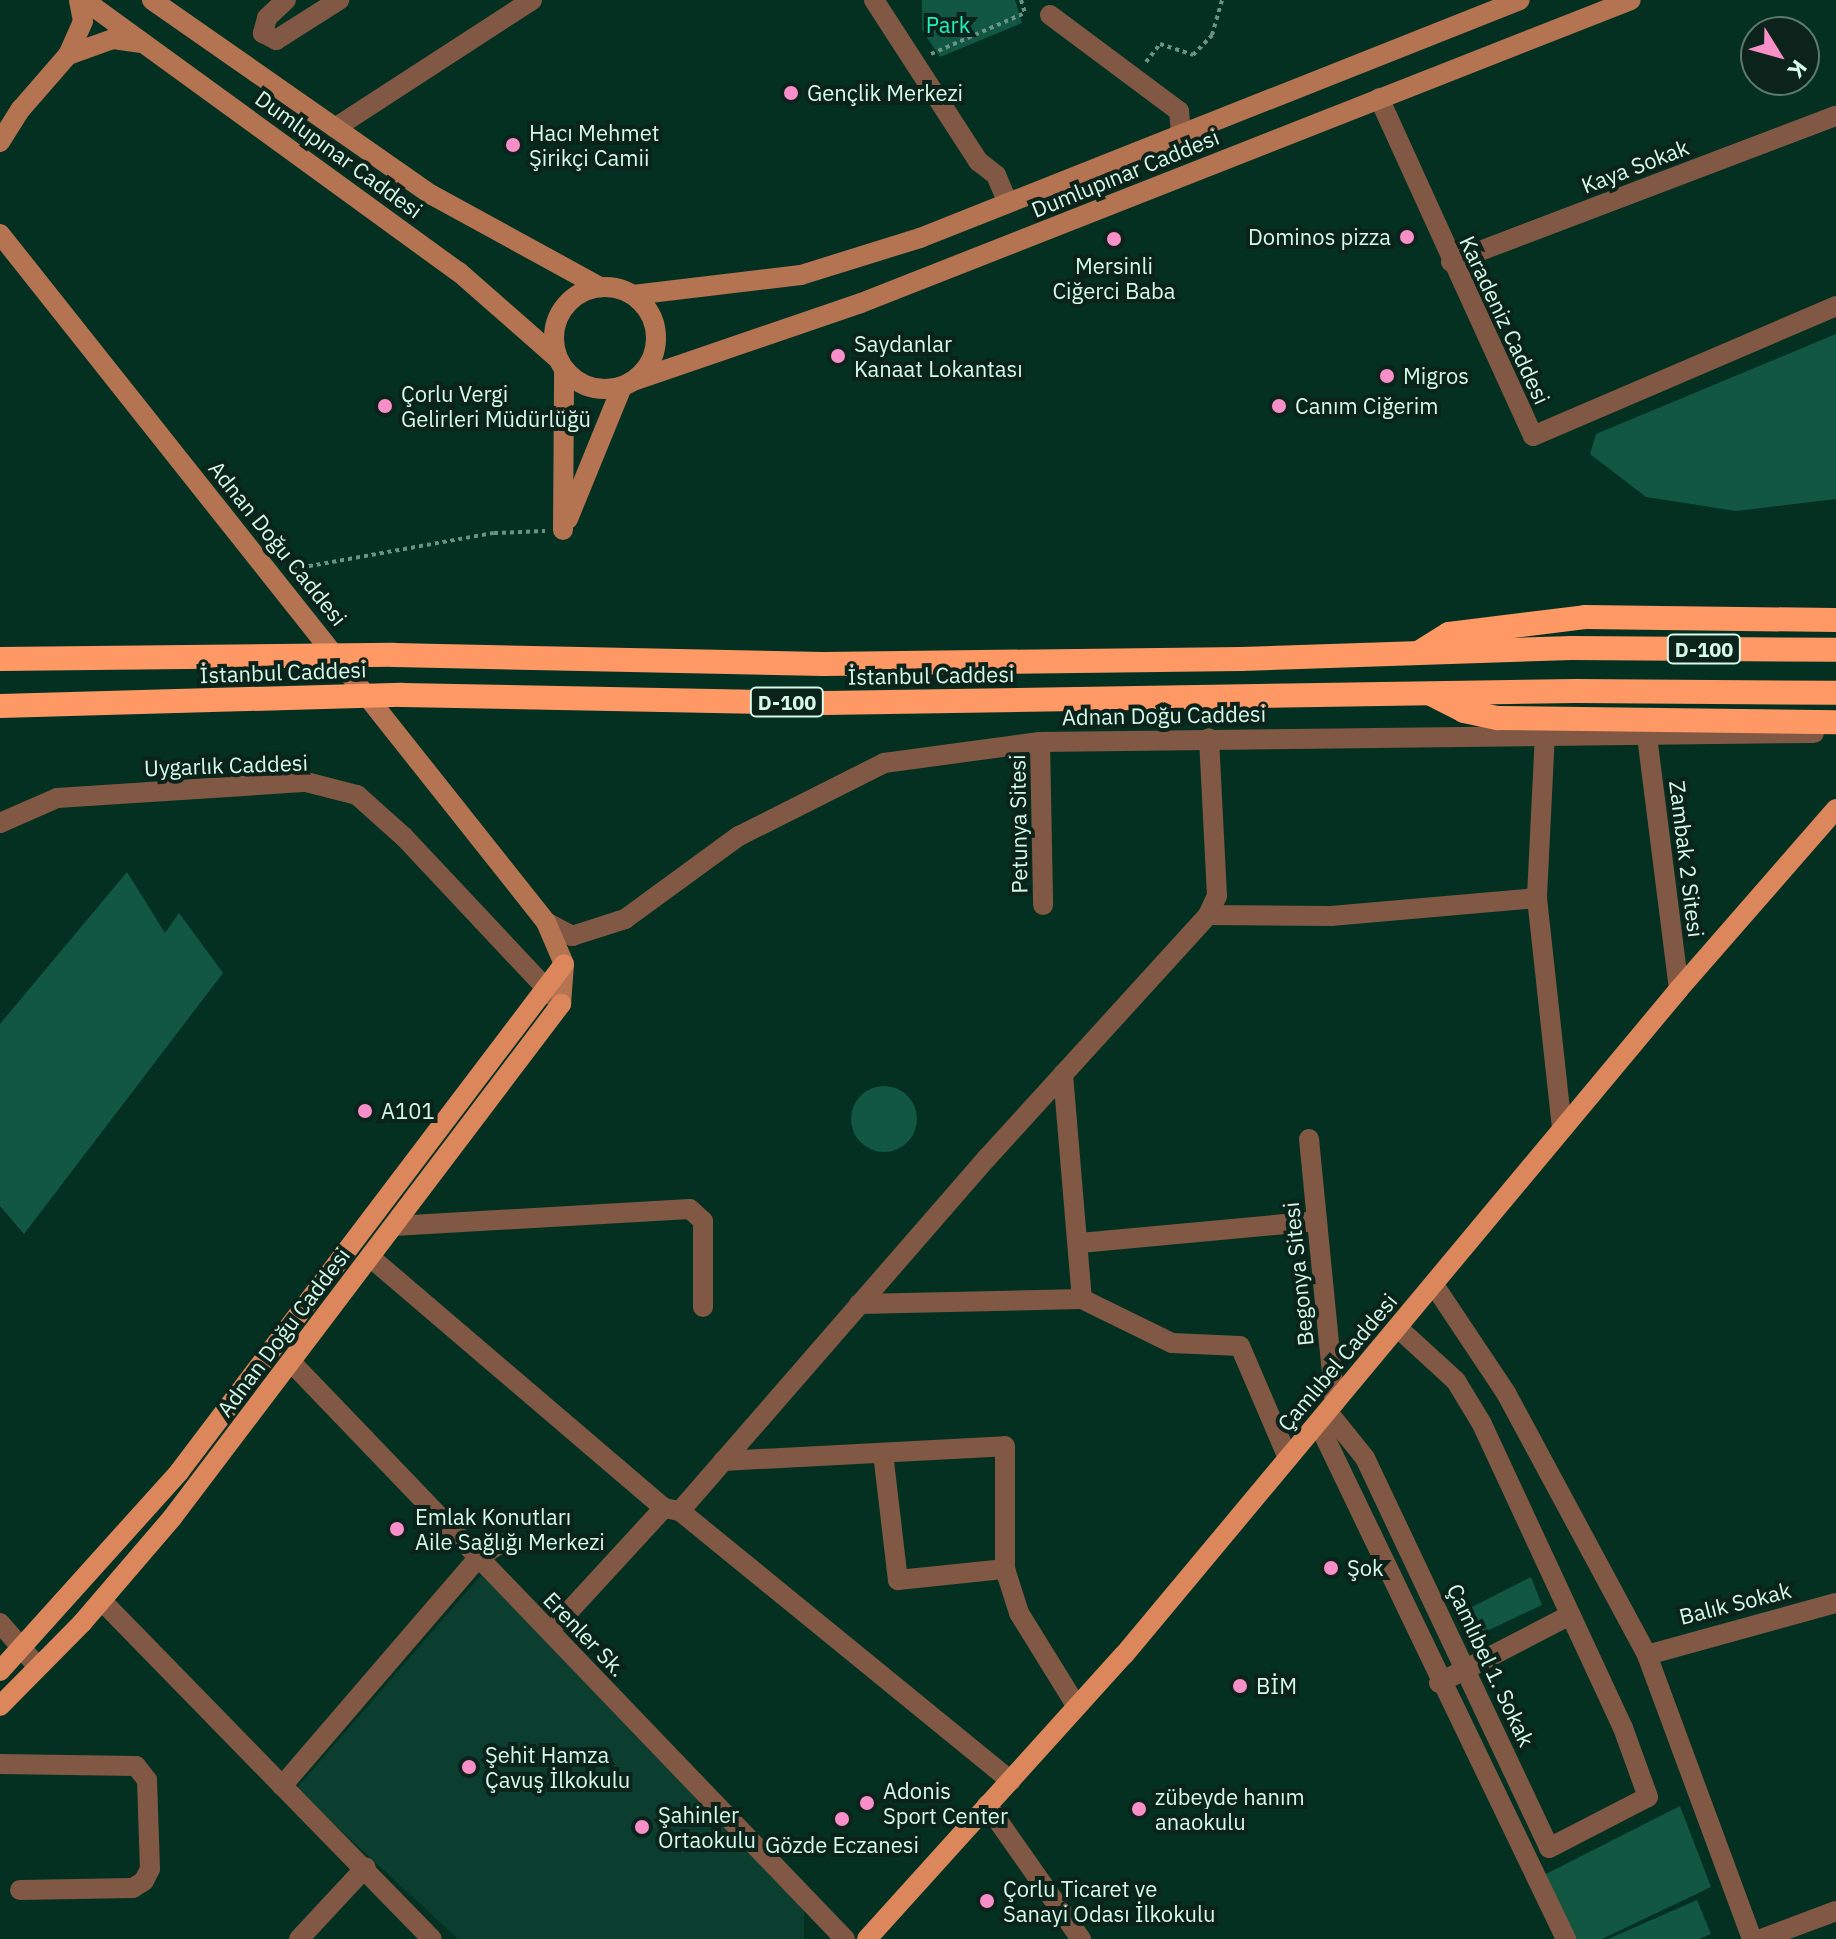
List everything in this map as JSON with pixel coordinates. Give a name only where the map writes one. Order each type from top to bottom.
[{"type":"highway","points":[[1418,653],[1449,634],[1585,617],[1836,620]]},
{"type":"highway","name":"İstanbul Caddesi","points":[[0,659],[394,655],[823,664],[1572,648],[1836,650]]},
{"type":"highway","name":"İstanbul Caddesi","points":[[0,706],[402,695],[825,703],[1575,691],[1836,693]]},
{"type":"highway","points":[[1431,693],[1464,711],[1498,718],[1836,722]]},
{"type":"main road","name":"Dumlupınar Caddesi","points":[[82,0],[150,44],[459,272],[560,363]]},
{"type":"main road","points":[[0,142],[21,109],[68,55],[83,21],[82,0]]},
{"type":"main road","name":"Dumlupınar Caddesi","points":[[152,0],[432,195],[600,287]]},
{"type":"main road","name":"Dumlupınar Caddesi","points":[[633,295],[801,275],[1008,203],[1520,0]]},
{"type":"main road","name":"Dumlupınar Caddesi","points":[[628,384],[861,303],[1631,0]]},
{"type":"main road","points":[[68,55],[113,39],[150,44]]},
{"type":"main road","name":"Adnan Doğu Caddesi","points":[[0,234],[546,922],[564,964],[561,1004],[291,1362],[102,1601],[0,1706]]},
{"type":"main road","points":[[600,287],[633,295],[649,314],[656,338],[646,370],[628,384],[563,530],[560,363],[554,342],[561,312],[571,300],[600,287]]},
{"type":"main road","points":[[560,363],[596,389],[628,384]]},
{"type":"main road","name":"Çamlıbel Caddesi","points":[[867,1939],[1077,1707],[1327,1413],[1679,989],[1836,809]]},
{"type":"main road","name":"Adnan Doğu Caddesi","points":[[0,1671],[179,1472],[564,964]]},
{"type":"street","points":[[286,0],[267,18],[263,33],[276,40],[339,0]]},
{"type":"street","points":[[335,128],[532,0]]},
{"type":"street","points":[[874,0],[978,161],[996,175],[1008,203]]},
{"type":"street","points":[[1050,15],[1179,111],[1181,135]]},
{"type":"street","name":"Karadeniz Caddesi","points":[[1379,98],[1451,262],[1533,436],[1836,306]]},
{"type":"street","name":"Kaya Sokak","points":[[1451,262],[1836,116]]},
{"type":"street","points":[[1545,733],[1537,898],[1562,1129]]},
{"type":"street","name":"Adnan Doğu Caddesi","points":[[546,922],[572,936],[625,919],[739,836],[884,763],[1040,742],[1545,733],[1647,736],[1836,733]]},
{"type":"street","name":"Zambak 2 Sitesi","points":[[1647,736],[1679,989]]},
{"type":"street","points":[[560,1621],[723,1461],[1063,1074],[1208,915],[1217,896],[1209,738]]},
{"type":"street","name":"Petunya Sitesi","points":[[1040,742],[1043,905]]},
{"type":"street","name":"Uygarlık Caddesi","points":[[0,823],[57,798],[306,782],[357,795],[404,837],[561,1004]]},
{"type":"street","points":[[1208,915],[1331,916],[1537,898]]},
{"type":"street","points":[[1063,1074],[1080,1243],[1082,1299]]},
{"type":"street","name":"Begonya Sitesi","points":[[1309,1139],[1317,1221],[1327,1413]]},
{"type":"street","points":[[394,1226],[690,1209],[703,1221],[703,1307]]},
{"type":"street","points":[[1080,1243],[1317,1221]]},
{"type":"street","points":[[370,1257],[672,1510],[1011,1781]]},
{"type":"street","points":[[1434,1285],[1506,1393],[1647,1655],[1752,1939]]},
{"type":"street","points":[[859,1304],[1082,1299],[1172,1343],[1240,1346],[1288,1458]]},
{"type":"street","points":[[1398,1328],[1456,1381],[1482,1424],[1570,1615],[1439,1683]]},
{"type":"street","name":"Erenler Sk.","points":[[291,1362],[845,1939]]},
{"type":"street","points":[[1327,1413],[1439,1683],[1566,1939]]},
{"type":"street","name":"Çamlıbel 1. Sokak","points":[[1327,1413],[1365,1458],[1549,1848],[1648,1797],[1623,1728],[1570,1615]]},
{"type":"street","points":[[723,1461],[1005,1446],[1005,1569],[1019,1613],[1077,1707]]},
{"type":"street","points":[[883,1453],[898,1580],[1005,1569]]},
{"type":"street","points":[[282,1786],[479,1557],[501,1543]]},
{"type":"street","points":[[102,1601],[282,1786],[366,1867],[432,1939]]},
{"type":"street","name":"Balık Sokak","points":[[1647,1655],[1836,1603]]},
{"type":"street","points":[[0,1623],[38,1667]]},
{"type":"street","points":[[0,1764],[136,1766],[147,1780],[150,1869],[144,1881],[133,1888],[20,1890]]},
{"type":"street","points":[[987,1805],[1081,1939]]},
{"type":"street","points":[[299,1939],[366,1867]]},
{"type":"street","points":[[1761,1939],[1836,1911]]},
{"type":"path","points":[[1134,76],[1160,44],[1193,55],[1212,35],[1222,0]]},
{"type":"path","points":[[913,61],[1017,20],[1025,13]]},
{"type":"path","points":[[272,573],[494,533],[563,530]]},
{"type":"shaded area","name":"Şehit Hamza Çavuş İlkokulu","points":[[483,1573],[804,1908],[804,1939],[458,1939],[296,1789]]},
{"type":"green space","name":"Park","points":[[922,0],[1015,0],[1022,23],[940,57],[922,30]]},
{"type":"green space","points":[[1836,334],[1836,499],[1736,511],[1646,497],[1590,454],[1596,434]]},
{"type":"green space","points":[[127,872],[165,933],[179,913],[223,973],[24,1234],[0,1206],[0,1024]]},
{"type":"green space","points":[[877,1086],[891,1086],[903,1091],[912,1100],[917,1119],[915,1132],[908,1143],[891,1152],[877,1152],[865,1147],[856,1138],[851,1126],[851,1112],[856,1100],[865,1091]]},
{"type":"green space","points":[[1531,1577],[1542,1605],[1474,1637],[1462,1612]]},
{"type":"green space","points":[[1680,1806],[1711,1887],[1602,1939],[1575,1939],[1538,1878]]},
{"type":"green space","points":[[1697,1900],[1711,1934],[1699,1939],[1608,1939]]},
{"type":"place","name":"Gençlik Merkezi","points":[[791,93]]},
{"type":"place","name":"Hacı Mehmet Şirikçi Camii","points":[[513,145]]},
{"type":"place","name":"Dominos pizza","points":[[1407,237]]},
{"type":"place","name":"Mersinli Ciğerci Baba","points":[[1114,239]]},
{"type":"place","name":"Saydanlar Kanaat Lokantası","points":[[838,356]]},
{"type":"place","name":"Migros","points":[[1387,376]]},
{"type":"place","name":"Çorlu Vergi Gelirleri Müdürlüğü","points":[[385,406]]},
{"type":"place","name":"Canım Ciğerim","points":[[1279,406]]},
{"type":"place","name":"A101","points":[[365,1111]]},
{"type":"place","name":"Emlak Konutları Aile Sağlığı Merkezi","points":[[397,1529]]},
{"type":"place","name":"Şok","points":[[1331,1568]]},
{"type":"place","name":"BİM","points":[[1240,1686]]},
{"type":"place","name":"Şehit Hamza Çavuş İlkokulu","points":[[469,1767]]},
{"type":"place","name":"Adonis Sport Center","points":[[867,1803]]},
{"type":"place","name":"zübeyde hanım anaokulu","points":[[1139,1809]]},
{"type":"place","name":"Gözde Eczanesi","points":[[842,1819]]},
{"type":"place","name":"Şahinler Ortaokulu","points":[[642,1827]]},
{"type":"place","name":"Çorlu Ticaret ve Sanayi Odası İlkokulu","points":[[987,1901]]}]
